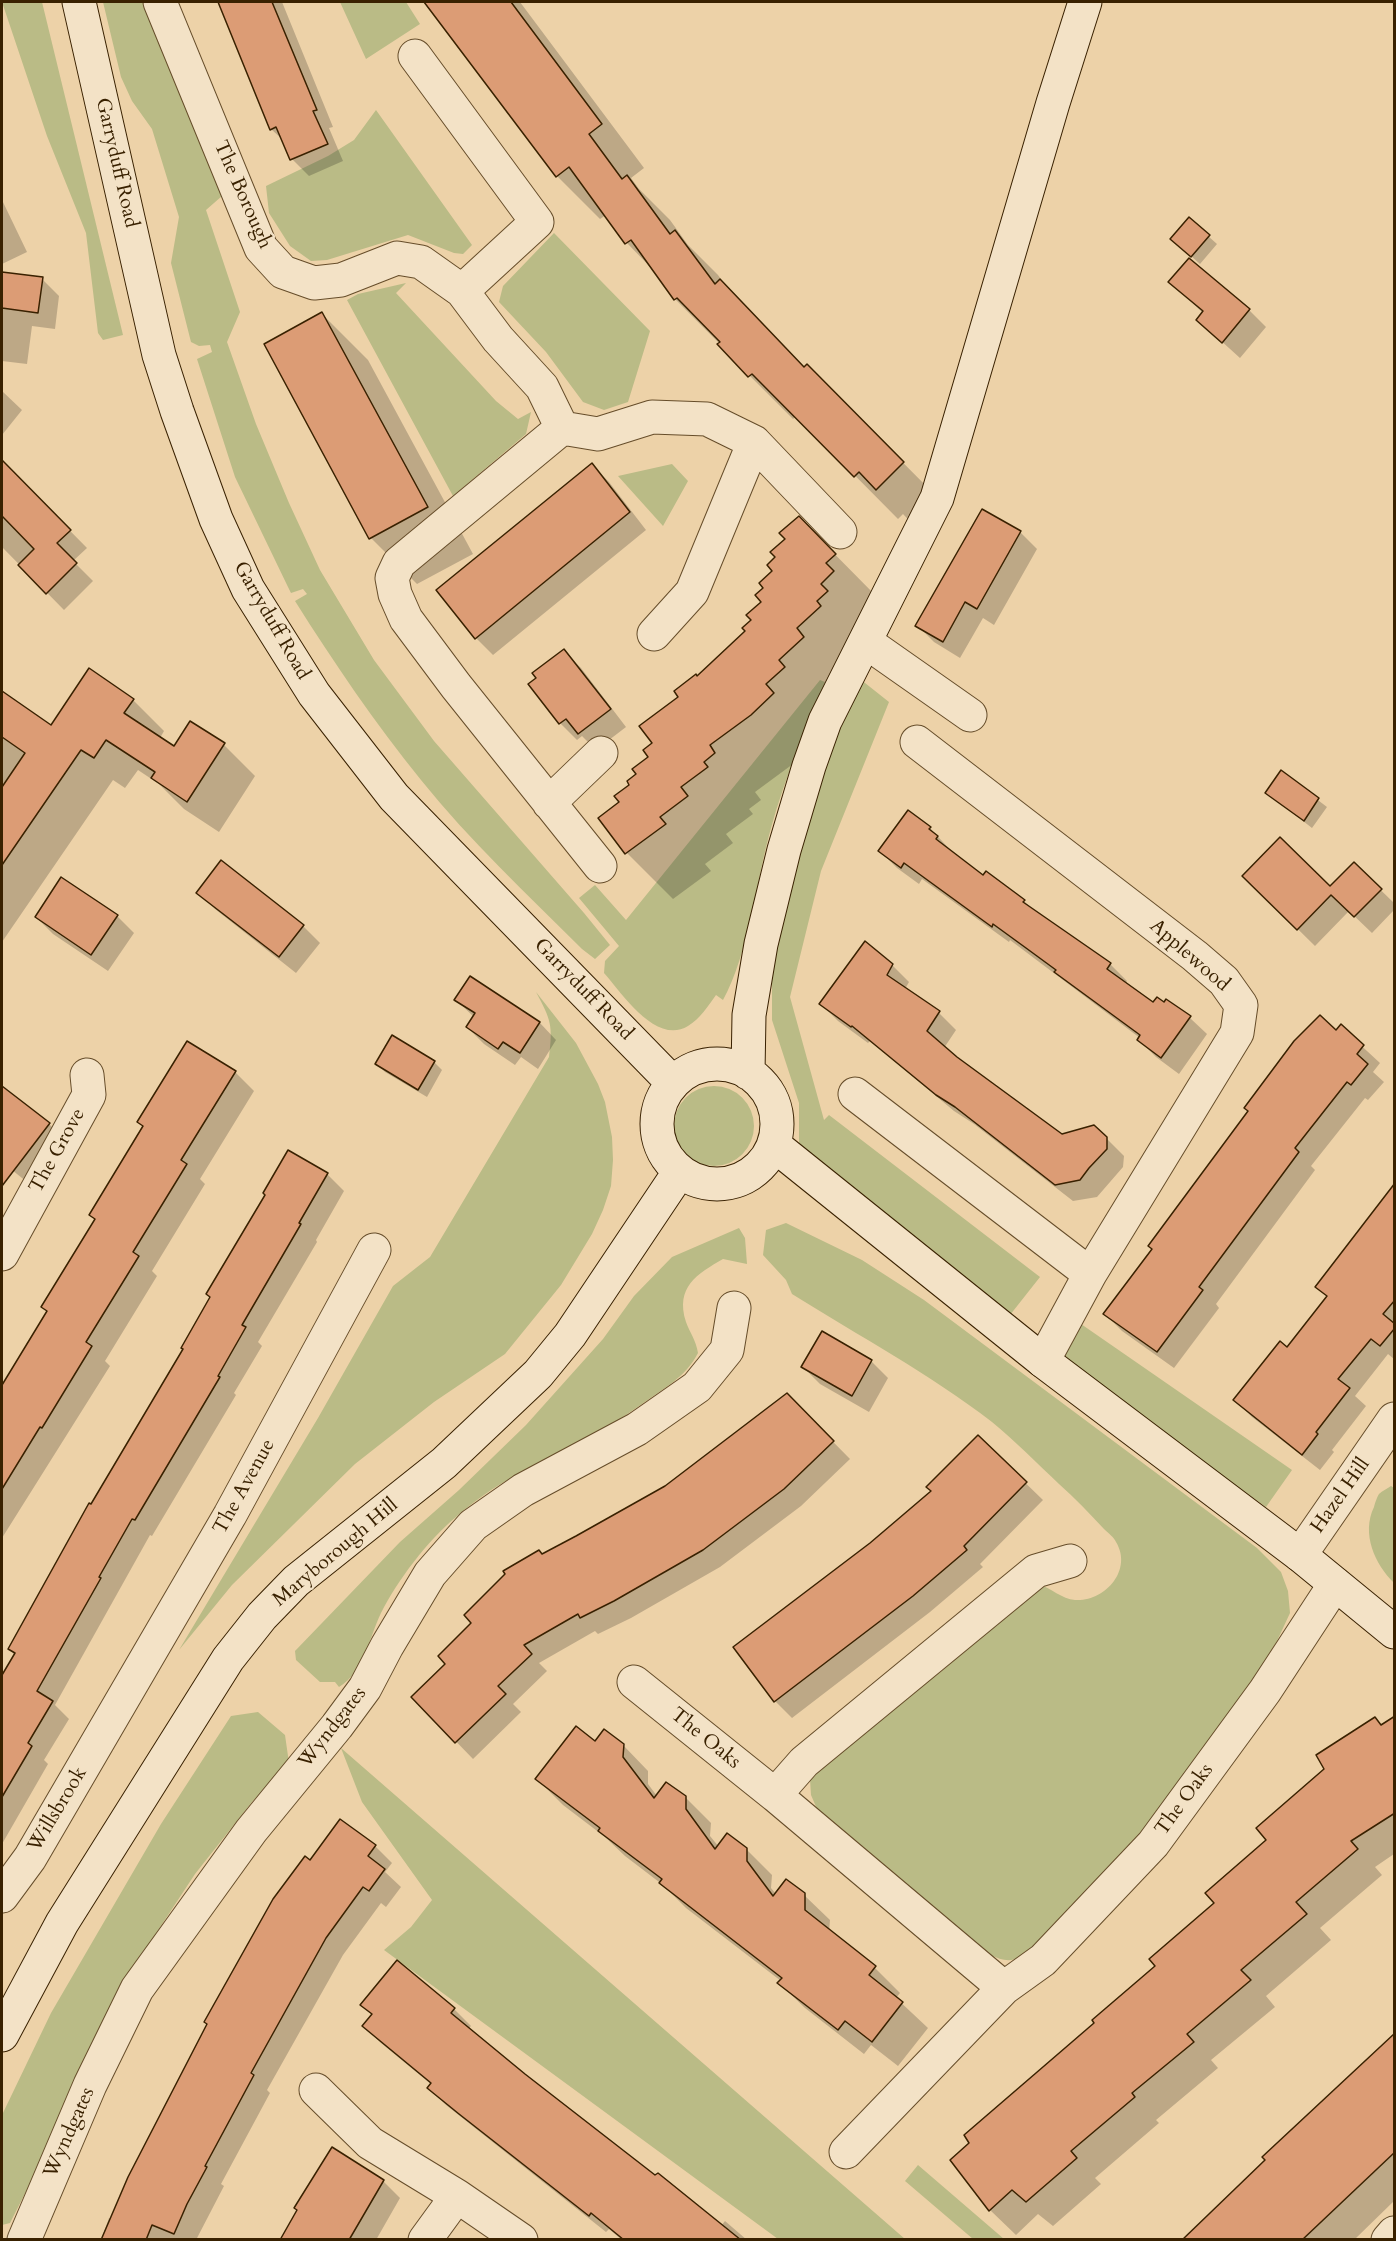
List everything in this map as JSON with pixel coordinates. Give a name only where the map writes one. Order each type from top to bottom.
[{"type":"street","name":"Garryduff Road","points":[[79,2],[159,354],[216,519],[248,589],[314,694],[394,797],[673,1083]]},
{"type":"street","name":"The Borough","points":[[160,2],[261,248],[283,272],[314,283],[341,280],[397,258],[421,262],[462,291],[498,339],[542,387],[562,428]]},
{"type":"street","points":[[748,1073],[749,1015],[761,944],[784,850],[825,721],[937,498],[1084,2]]},
{"type":"street","points":[[414,57],[537,222],[462,291]]},
{"type":"street","points":[[600,866],[456,686],[406,619],[395,594],[392,578],[399,563],[562,428],[598,434],[652,417],[707,419],[754,442],[840,531]]},
{"type":"street","points":[[654,634],[692,592],[754,442]]},
{"type":"street","points":[[866,642],[970,715]]},
{"type":"street","name":"Applewood","points":[[917,742],[1195,956],[1224,981],[1241,1005],[1237,1034],[1090,1274],[1043,1361]]},
{"type":"street","points":[[549,803],[601,753]]},
{"type":"street","points":[[709,1065],[729,1065],[748,1073],[764,1086],[774,1105],[777,1125],[774,1145],[764,1162],[750,1174],[733,1182],[715,1184],[696,1181],[680,1171],[667,1156],[659,1138],[657,1118],[662,1100],[673,1083],[690,1071],[709,1065]]},
{"type":"street","name":"The Grove","points":[[2,1254],[9,1220],[89,1095],[87,1075]]},
{"type":"street","points":[[855,1094],[1090,1274]]},
{"type":"street","points":[[774,1145],[1043,1361],[1300,1555],[1395,1632]]},
{"type":"street","name":"Maryborough Hill","points":[[2,2035],[63,1923],[228,1659],[262,1616],[296,1581],[444,1463],[538,1374],[570,1335],[680,1171]]},
{"type":"street","name":"The Avenue","points":[[111,1721],[230,1515],[374,1250]]},
{"type":"street","name":"Wyndgates","points":[[24,2240],[90,2085],[137,1989],[251,1831],[365,1688],[430,1574],[473,1525],[523,1490],[637,1429],[697,1387],[727,1350],[734,1308]]},
{"type":"street","name":"Hazel Hill","points":[[1300,1555],[1390,1435]]},
{"type":"street","points":[[775,1795],[804,1762],[1036,1571],[1070,1561]]},
{"type":"street","name":"The Oaks","points":[[846,2152],[1004,1988],[1043,1960],[1153,1844],[1265,1691],[1335,1584]]},
{"type":"street","name":"The Oaks","points":[[634,1682],[775,1795],[1004,1988]]},
{"type":"street","name":"Willsbrook","points":[[2,1896],[30,1858],[111,1721]]},
{"type":"street","points":[[316,2090],[370,2143],[458,2196],[521,2240]]},
{"type":"street","points":[[425,2240],[458,2196]]},
{"type":"street","points":[[1388,2240],[1395,2233]]},
{"type":"green space","points":[[2,2],[42,2],[123,335],[103,340],[98,333],[86,233],[47,136]]},
{"type":"green space","points":[[103,2],[143,2],[222,196],[206,210],[240,312],[227,342],[256,424],[320,570],[374,660],[434,741],[610,945],[595,959],[499,867],[440,803],[371,715],[295,601],[307,594],[303,589],[291,593],[235,477],[197,359],[212,352],[210,345],[199,346],[191,342],[171,263],[179,217],[152,129],[132,101],[121,77]]},
{"type":"green space","points":[[340,2],[406,2],[420,24],[366,59]]},
{"type":"green space","points":[[376,110],[472,245],[463,254],[454,253],[408,235],[327,260],[311,261],[290,246],[269,213],[266,186],[328,156],[354,140]]},
{"type":"green space","points":[[554,233],[650,331],[628,402],[604,410],[583,402],[546,352],[499,302],[503,286]]},
{"type":"green space","points":[[406,283],[396,293],[496,401],[518,419],[531,412],[526,434],[453,496],[347,300],[358,294]]},
{"type":"green space","points":[[672,464],[688,481],[663,526],[618,476]]},
{"type":"green space","points":[[860,679],[889,702],[821,871],[790,997],[824,1120],[829,1115],[1040,1277],[1010,1315],[799,1153],[799,1103],[772,1020],[772,978],[778,933],[818,763]]},
{"type":"green space","points":[[820,680],[825,682],[789,772],[771,828],[746,939],[732,981],[723,1000],[716,995],[688,1026],[676,1030],[664,1029],[640,1014],[604,973],[605,961],[619,946],[579,898],[595,885],[626,920]]},
{"type":"green space","points":[[536,992],[576,1043],[605,1102],[612,1137],[611,1186],[592,1234],[561,1285],[505,1354],[434,1402],[355,1464],[232,1585],[179,1650],[318,1418],[393,1286],[430,1257],[549,1057],[550,1023]]},
{"type":"green space","points":[[714,1086],[729,1089],[742,1098],[751,1111],[754,1126],[751,1141],[742,1154],[729,1163],[714,1166],[699,1163],[686,1154],[677,1141],[674,1126],[677,1111],[686,1098],[699,1089]]},
{"type":"green space","points":[[786,1223],[862,1260],[924,1300],[1257,1548],[1281,1572],[1288,1591],[1290,1613],[1277,1641],[1236,1707],[1128,1849],[1035,1949],[1013,1960],[989,1954],[817,1809],[811,1795],[810,1779],[821,1765],[943,1670],[1038,1584],[1070,1599],[1086,1599],[1096,1596],[1113,1582],[1121,1563],[1120,1553],[1112,1537],[1071,1495],[992,1422],[919,1371],[792,1294],[786,1280],[763,1255],[766,1230]]},
{"type":"green space","points":[[739,1228],[745,1238],[747,1264],[723,1259],[697,1276],[686,1291],[683,1310],[698,1353],[681,1376],[621,1419],[492,1490],[445,1526],[424,1549],[396,1588],[381,1613],[360,1664],[347,1681],[339,1687],[335,1682],[320,1682],[296,1660],[295,1651],[400,1542],[459,1490],[526,1425],[603,1339],[634,1296],[672,1257]]},
{"type":"green space","points":[[1081,1324],[1292,1470],[1266,1507],[1055,1359]]},
{"type":"green space","points":[[1391,1486],[1394,1488],[1394,1583],[1376,1558],[1369,1528],[1370,1517],[1378,1495]]},
{"type":"green space","points":[[258,1712],[285,1735],[289,1763],[252,1802],[195,1874],[124,1982],[46,2152],[10,2223],[2,2225],[2,2115],[51,2013],[161,1824],[231,1716]]},
{"type":"green space","points":[[341,1748],[905,2239],[778,2239],[384,1950],[411,1927],[432,1900],[362,1802]]},
{"type":"green space","points":[[918,2165],[1004,2239],[973,2239],[905,2181]]},
{"type":"building","points":[[218,2],[272,2],[317,110],[313,111],[328,144],[290,160],[276,127],[270,130]]},
{"type":"building","points":[[424,2],[511,2],[602,124],[589,134],[622,179],[627,175],[670,234],[675,230],[715,284],[720,279],[804,367],[807,364],[904,462],[876,490],[859,472],[854,477],[752,374],[748,377],[717,344],[720,342],[677,298],[674,300],[631,240],[625,244],[569,167],[556,177]]},
{"type":"building","points":[[1189,217],[1210,235],[1191,257],[1170,239]]},
{"type":"building","points":[[1189,258],[1250,309],[1222,343],[1196,320],[1203,311],[1168,282]]},
{"type":"building","points":[[2,272],[43,277],[38,313],[2,308]]},
{"type":"building","points":[[322,312],[428,507],[369,539],[264,344]]},
{"type":"building","points":[[2,460],[71,530],[57,543],[77,563],[46,594],[18,565],[34,549],[2,516]]},
{"type":"building","points":[[592,463],[630,512],[475,639],[436,590]]},
{"type":"building","points":[[982,509],[1021,531],[977,609],[965,602],[943,642],[915,626]]},
{"type":"building","points":[[799,516],[836,554],[826,563],[834,571],[821,584],[828,591],[817,601],[821,606],[797,628],[804,637],[779,660],[785,667],[766,684],[774,693],[751,715],[710,745],[715,753],[704,762],[708,767],[681,787],[688,796],[660,817],[666,824],[625,854],[598,818],[619,802],[614,796],[629,785],[627,781],[636,774],[632,769],[648,757],[643,750],[652,743],[639,726],[678,697],[674,691],[696,674],[697,676],[745,631],[742,628],[751,620],[746,615],[761,602],[755,595],[763,588],[759,583],[772,571],[767,565],[775,557],[770,552],[785,539],[779,533]]},
{"type":"building","points":[[564,649],[611,709],[578,734],[566,719],[559,724],[528,684],[536,678],[532,673]]},
{"type":"building","points":[[89,668],[134,699],[124,713],[174,746],[190,721],[225,743],[187,802],[151,778],[155,772],[106,740],[94,758],[81,750],[2,865],[2,787],[25,753],[2,737],[2,691],[51,725]]},
{"type":"building","points":[[1281,770],[1319,798],[1304,821],[1265,793]]},
{"type":"building","points":[[908,810],[931,827],[929,829],[938,836],[936,839],[983,875],[986,871],[1025,900],[1023,902],[1111,963],[1107,969],[1153,1002],[1157,997],[1164,1002],[1166,999],[1191,1016],[1161,1058],[1137,1040],[1140,1035],[1054,972],[1056,970],[1026,948],[993,924],[992,927],[904,863],[901,868],[878,851]]},
{"type":"building","points":[[1280,837],[1330,886],[1354,862],[1382,889],[1354,917],[1331,895],[1297,930],[1242,876]]},
{"type":"building","points":[[221,860],[304,925],[279,957],[196,893]]},
{"type":"building","points":[[61,877],[118,915],[91,955],[35,917]]},
{"type":"building","points":[[865,941],[893,964],[887,975],[940,1011],[927,1031],[957,1057],[1062,1134],[1094,1125],[1107,1137],[1107,1149],[1080,1180],[1055,1185],[955,1107],[936,1095],[852,1026],[819,1004]]},
{"type":"building","points":[[470,976],[540,1022],[520,1053],[503,1042],[498,1049],[466,1027],[475,1013],[454,1000]]},
{"type":"building","points":[[1320,1015],[1336,1030],[1341,1024],[1364,1045],[1357,1054],[1368,1064],[1351,1085],[1347,1082],[1295,1148],[1299,1152],[1199,1287],[1203,1290],[1157,1352],[1103,1314],[1152,1249],[1148,1246],[1248,1111],[1244,1108],[1294,1041]]},
{"type":"building","points":[[392,1035],[435,1061],[418,1090],[375,1064]]},
{"type":"building","points":[[187,1041],[236,1071],[181,1160],[187,1164],[133,1252],[139,1256],[86,1342],[92,1346],[2,1489],[2,1385],[47,1311],[41,1307],[95,1219],[89,1215],[143,1126],[137,1122]]},
{"type":"building","points":[[2,1086],[50,1123],[2,1186]]},
{"type":"building","points":[[288,1150],[328,1173],[242,1325],[246,1327],[218,1376],[220,1377],[135,1520],[132,1519],[37,1691],[53,1701],[28,1743],[32,1746],[2,1797],[2,1675],[15,1653],[8,1649],[89,1503],[91,1504],[183,1349],[181,1348],[210,1297],[206,1294],[265,1195],[263,1193]]},
{"type":"building","points":[[1395,1183],[1395,1300],[1383,1314],[1395,1324],[1395,1328],[1380,1346],[1371,1339],[1338,1379],[1350,1388],[1316,1432],[1318,1434],[1302,1455],[1233,1400],[1280,1341],[1287,1347],[1327,1296],[1315,1287]]},
{"type":"building","points":[[822,1331],[872,1360],[852,1396],[801,1367]]},
{"type":"building","points":[[787,1393],[834,1441],[784,1489],[703,1550],[614,1601],[580,1618],[578,1614],[524,1645],[532,1654],[498,1686],[506,1694],[455,1743],[411,1697],[445,1664],[438,1656],[471,1623],[464,1615],[505,1574],[503,1571],[539,1550],[542,1554],[665,1486]]},
{"type":"building","points":[[978,1435],[1027,1482],[964,1546],[967,1550],[913,1596],[774,1702],[733,1647],[870,1543],[931,1491],[926,1487]]},
{"type":"building","points":[[1395,1716],[1395,1813],[1351,1841],[1358,1849],[1296,1902],[1307,1914],[1241,1970],[1251,1980],[1187,2034],[1194,2042],[1132,2093],[1135,2097],[1071,2151],[1077,2158],[1026,2202],[1012,2190],[989,2211],[950,2160],[969,2143],[964,2135],[1094,2023],[1092,2020],[1155,1966],[1149,1959],[1214,1903],[1205,1893],[1266,1840],[1256,1828],[1324,1769],[1316,1755],[1375,1717],[1381,1725]]},
{"type":"building","points":[[576,1726],[595,1741],[604,1729],[624,1744],[623,1757],[654,1798],[666,1782],[686,1796],[686,1809],[715,1849],[727,1833],[747,1848],[747,1861],[773,1896],[786,1879],[805,1893],[805,1910],[876,1966],[869,1975],[903,2002],[872,2042],[845,2021],[838,2030],[777,1983],[782,1978],[659,1883],[662,1879],[598,1831],[600,1828],[535,1779]]},
{"type":"building","points":[[340,1819],[376,1845],[368,1856],[385,1869],[369,1891],[363,1887],[326,1938],[251,2073],[254,2075],[205,2166],[207,2167],[174,2234],[152,2225],[146,2240],[101,2240],[128,2177],[207,2024],[204,2022],[273,1899],[305,1856],[310,1860]]},
{"type":"building","points":[[397,1960],[455,2008],[451,2013],[525,2074],[655,2175],[658,2173],[741,2240],[624,2240],[591,2213],[589,2216],[427,2088],[431,2083],[362,2026],[372,2014],[360,2005]]},
{"type":"building","points":[[1395,2033],[1395,2152],[1302,2240],[1182,2240],[1265,2160],[1262,2157]]},
{"type":"building","points":[[332,2147],[384,2180],[349,2240],[280,2240],[297,2210],[294,2208]]}]
